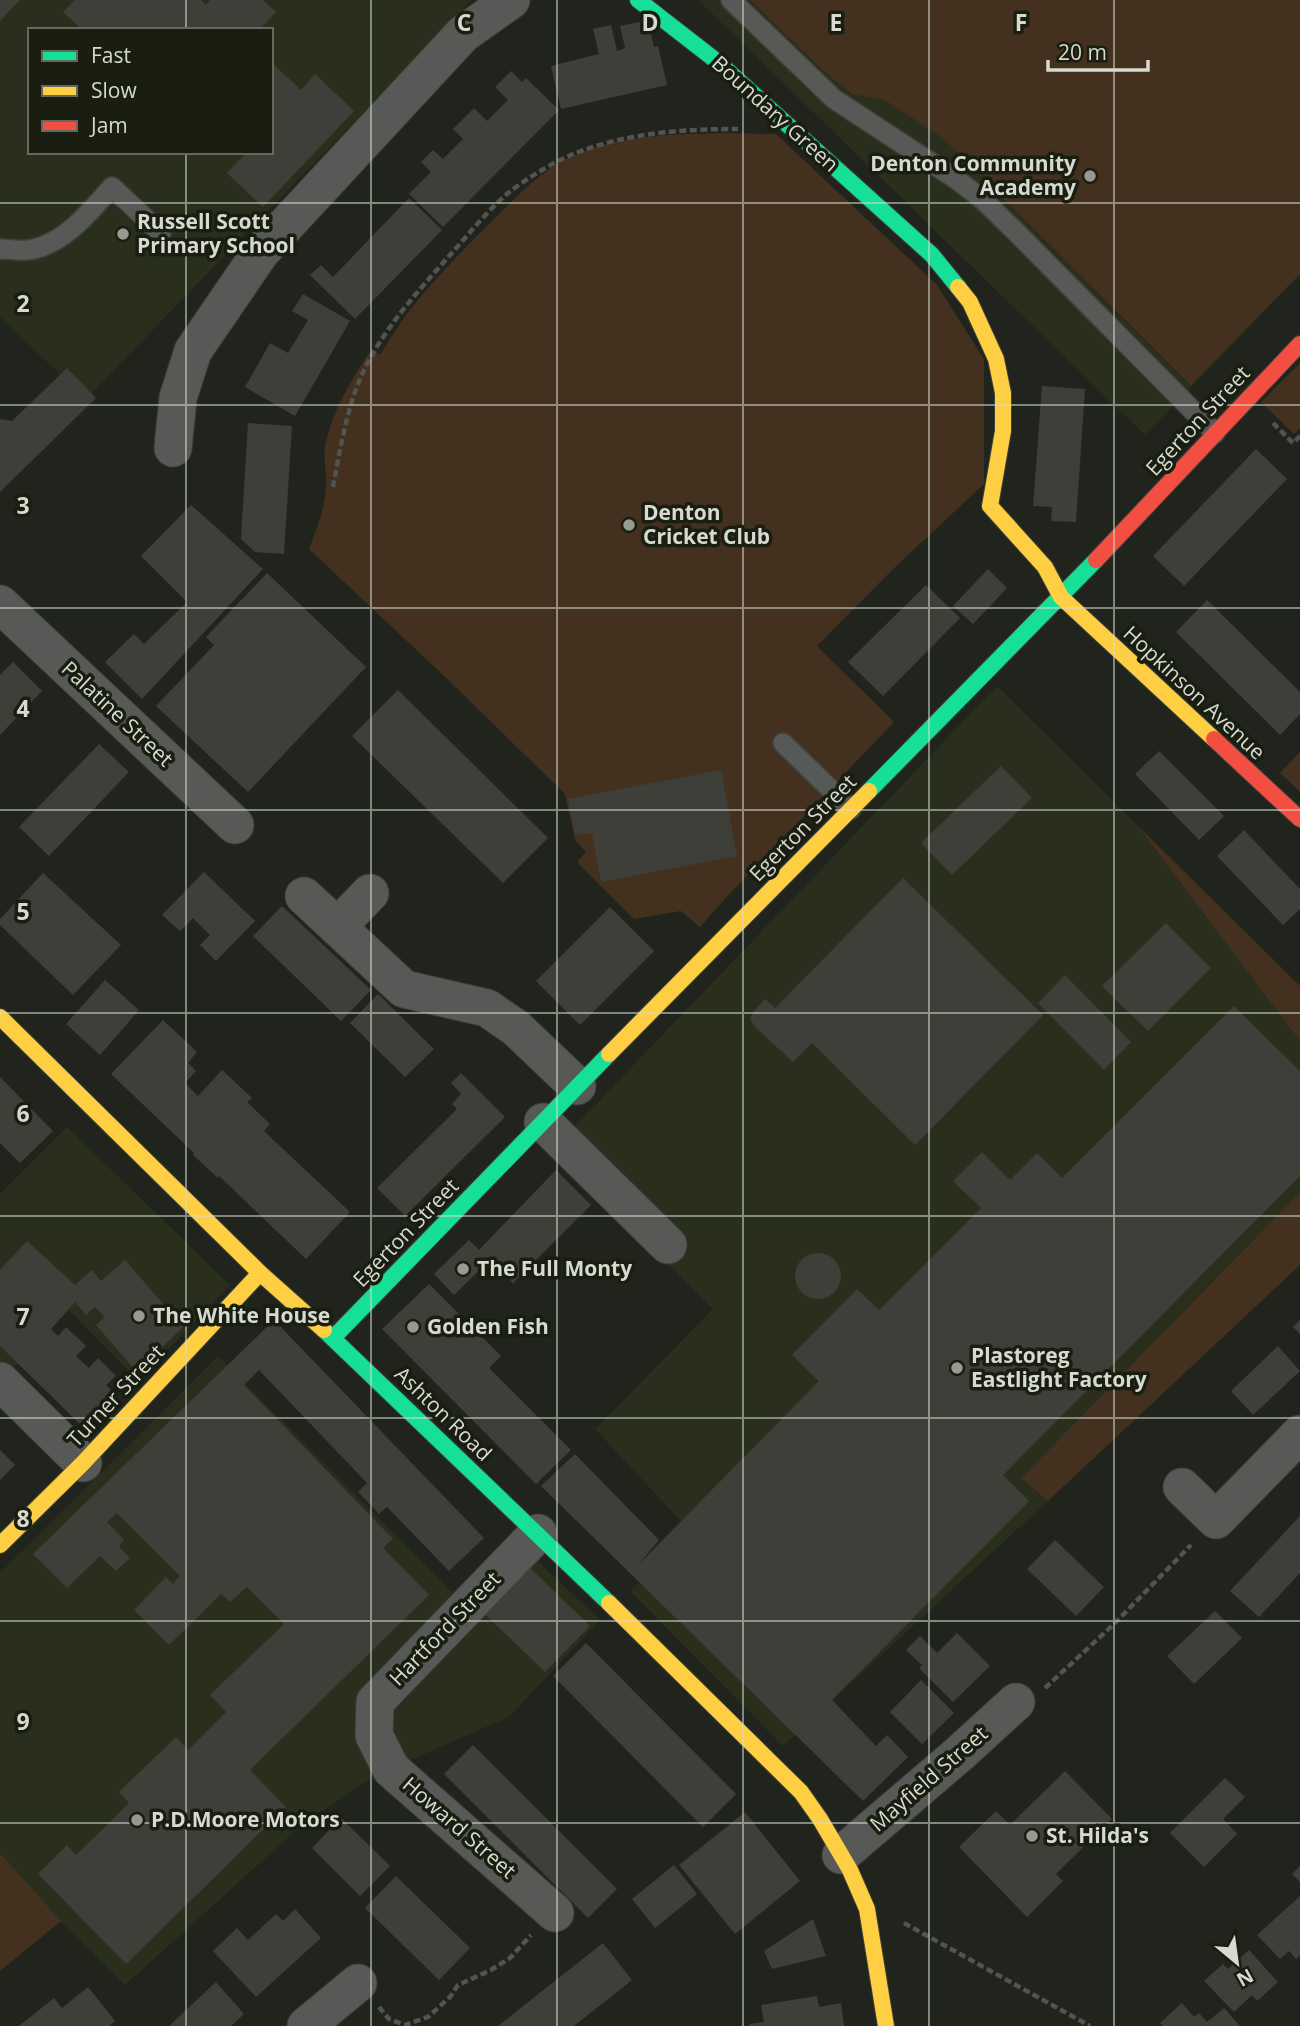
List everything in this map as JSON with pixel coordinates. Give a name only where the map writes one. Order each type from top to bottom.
[{"type":"main road","name":"Boundary Green","points":[[638,0],[719,63],[932,255],[970,302],[996,359],[1003,393],[1003,430],[990,506],[1045,568],[1060,597]]},
{"type":"main road","name":"Egerton Street","points":[[333,1338],[1060,597],[1300,344]]},
{"type":"main road","name":"Hopkinson Avenue","points":[[1060,597],[1300,819]]},
{"type":"main road","name":"Ashton Road","points":[[0,1017],[260,1273],[333,1338],[538,1533],[801,1792],[850,1870],[867,1909],[886,2026]]},
{"type":"main road","name":"Turner Street","points":[[0,1545],[83,1462],[260,1273]]},
{"type":"street","points":[[173,448],[178,398],[193,351],[260,253],[463,34],[511,0]]},
{"type":"street","name":"Palatine Street","points":[[0,604],[235,825]]},
{"type":"street","points":[[337,927],[370,893]]},
{"type":"street","points":[[304,896],[404,989],[487,1008],[516,1028],[578,1086]]},
{"type":"street","points":[[543,1122],[668,1245]]},
{"type":"street","points":[[0,1381],[83,1462]]},
{"type":"street","points":[[1182,1487],[1216,1520],[1300,1434]]},
{"type":"street","name":"Hartford Street","points":[[374,1735],[375,1702],[538,1533]]},
{"type":"street","name":"Mayfield Street","points":[[841,1855],[1016,1702]]},
{"type":"street","name":"Howard Street","points":[[374,1735],[391,1769],[555,1913]]},
{"type":"street","points":[[306,2026],[358,1983]]},
{"type":"lane","points":[[731,0],[834,99],[982,199],[1215,433]]},
{"type":"lane","points":[[0,249],[32,250],[56,240],[81,221],[112,187],[161,233]]},
{"type":"lane","points":[[783,743],[851,809]]},
{"type":"path","points":[[333,487],[358,384],[387,331],[407,303],[508,193],[570,155],[610,141],[705,129],[791,129]]},
{"type":"path","points":[[1016,1702],[1036,1697],[1114,1624],[1216,1520]]},
{"type":"path","points":[[867,1909],[910,1926],[1090,2026]]},
{"type":"path","points":[[358,1983],[389,2019],[405,2025],[428,2017],[450,1997],[458,1985],[510,1958],[527,1942],[537,1926],[555,1913]]},
{"type":"shaded area","name":"Russell Scott Primary School","points":[[0,0],[472,0],[86,399],[0,317]]},
{"type":"shaded area","name":"Denton Community Academy","points":[[698,0],[1300,0],[1300,274],[1145,435]]},
{"type":"shaded area","name":"Denton Community Academy","points":[[750,0],[1300,0],[1300,274],[1191,385],[943,138],[885,100],[852,94],[828,75]]},
{"type":"shaded area","name":"Denton Cricket Club","points":[[725,133],[776,134],[937,285],[984,359],[984,484],[892,570],[817,646],[894,722],[700,927],[681,911],[634,919],[577,862],[586,852],[575,840],[565,794],[309,549],[324,503],[328,435],[350,383],[372,349],[380,355],[427,289],[506,207],[554,166],[594,148],[631,139]]},
{"type":"shaded area","points":[[1300,363],[1300,428],[1294,434],[1261,402]]},
{"type":"shaded area","points":[[997,686],[1137,825],[1300,1041],[1300,1192],[1021,1478],[1048,1501],[783,1746],[630,1591],[692,1533],[595,1429],[713,1309],[553,1149]]},
{"type":"shaded area","points":[[1300,752],[1300,792],[1280,773]]},
{"type":"shaded area","points":[[1137,825],[1300,986],[1300,1041]]},
{"type":"shaded area","points":[[67,1127],[230,1285],[138,1381],[69,1310],[6,1375],[0,1369],[0,1194]]},
{"type":"shaded area","points":[[1300,1192],[1300,1265],[1048,1501],[1021,1478]]},
{"type":"shaded area","points":[[218,1356],[453,1593],[510,1535],[600,1620],[509,1717],[376,1775],[302,1825],[125,1985],[60,1921],[0,1853],[0,1573]]},
{"type":"shaded area","points":[[0,1853],[61,1921],[0,1971]]},
{"type":"building","points":[[0,0],[20,0],[0,21]]},
{"type":"building","points":[[75,0],[201,0],[206,5],[210,0],[263,0],[276,12],[261,28],[80,28],[63,12]]},
{"type":"building","points":[[648,20],[654,47],[658,46],[667,85],[561,109],[551,66],[599,54],[593,29],[611,25],[617,51],[625,48],[620,26]]},
{"type":"building","points":[[273,64],[301,90],[315,74],[354,111],[263,207],[227,173],[245,154],[273,154]]},
{"type":"building","points":[[511,71],[522,82],[526,78],[559,110],[443,227],[409,194],[431,172],[421,162],[433,150],[443,159],[463,139],[453,129],[474,108],[487,121],[508,100],[495,87]]},
{"type":"building","points":[[409,198],[442,230],[355,319],[310,275],[321,265],[333,277]]},
{"type":"building","points":[[303,294],[350,321],[295,416],[245,387],[270,343],[288,353],[308,320],[292,311]]},
{"type":"building","points":[[67,368],[96,398],[0,492],[0,419],[12,421]]},
{"type":"building","points":[[1042,386],[1085,389],[1076,522],[1051,521],[1052,507],[1033,506]]},
{"type":"building","points":[[248,423],[292,426],[284,554],[255,552],[241,539]]},
{"type":"building","points":[[1256,449],[1287,479],[1184,586],[1153,556]]},
{"type":"building","points":[[191,505],[263,569],[142,699],[105,662],[134,634],[144,644],[187,602],[141,556]]},
{"type":"building","points":[[988,569],[1007,588],[973,624],[953,606]]},
{"type":"building","points":[[267,573],[366,667],[248,792],[156,706],[214,645],[206,637]]},
{"type":"building","points":[[926,585],[960,618],[883,696],[848,662]]},
{"type":"building","points":[[1207,600],[1300,692],[1300,714],[1280,735],[1176,632]]},
{"type":"building","points":[[13,662],[42,691],[0,735],[0,675]]},
{"type":"building","points":[[398,690],[548,838],[503,883],[352,736]]},
{"type":"building","points":[[99,744],[129,772],[49,856],[19,827]]},
{"type":"building","points":[[1159,751],[1224,816],[1199,840],[1135,774]]},
{"type":"building","points":[[1001,766],[1032,798],[952,875],[921,843]]},
{"type":"building","points":[[721,770],[737,856],[601,882],[592,833],[575,835],[568,799]]},
{"type":"building","points":[[1244,830],[1300,889],[1300,909],[1283,925],[1217,856]]},
{"type":"building","points":[[204,872],[255,921],[216,961],[200,945],[210,935],[193,918],[180,931],[162,915]]},
{"type":"building","points":[[43,873],[121,945],[73,995],[0,925],[0,919]]},
{"type":"building","points":[[903,878],[1043,1015],[915,1145],[812,1043],[793,1062],[756,1028],[750,1019],[765,999],[775,1008]]},
{"type":"building","points":[[282,906],[371,990],[341,1021],[253,936]]},
{"type":"building","points":[[610,907],[654,951],[580,1025],[536,981]]},
{"type":"building","points":[[1166,923],[1211,968],[1148,1031],[1102,986]]},
{"type":"building","points":[[1065,975],[1131,1042],[1104,1070],[1038,1003]]},
{"type":"building","points":[[105,980],[139,1010],[100,1055],[66,1024]]},
{"type":"building","points":[[378,994],[434,1049],[405,1077],[350,1023]]},
{"type":"building","name":"Plastoreg Eastlight Factory","points":[[1234,1006],[1300,1071],[1300,1176],[1003,1475],[1029,1501],[832,1700],[876,1746],[887,1735],[908,1757],[863,1801],[541,1486],[575,1454],[659,1540],[638,1565],[819,1381],[792,1355],[857,1289],[879,1310],[981,1208],[953,1181],[982,1152],[1010,1180],[1037,1153],[1062,1178]]},
{"type":"building","points":[[163,1020],[197,1052],[188,1063],[196,1071],[185,1083],[198,1096],[222,1070],[252,1098],[247,1102],[270,1124],[264,1131],[350,1212],[306,1259],[219,1176],[218,1178],[193,1155],[194,1153],[111,1074]]},
{"type":"building","points":[[461,1073],[505,1117],[405,1216],[377,1188],[457,1109],[452,1104],[461,1094],[451,1083]]},
{"type":"building","points":[[0,1077],[53,1131],[20,1163],[0,1143]]},
{"type":"building","points":[[556,1170],[591,1205],[513,1283],[490,1260],[454,1295],[434,1274],[469,1240],[479,1250]]},
{"type":"building","points":[[27,1241],[75,1285],[92,1270],[101,1281],[125,1260],[183,1327],[137,1372],[96,1325],[105,1317],[95,1307],[86,1315],[75,1302],[51,1329],[58,1336],[66,1327],[86,1346],[76,1356],[89,1368],[98,1358],[116,1376],[106,1385],[113,1392],[81,1425],[0,1346],[0,1270]]},
{"type":"building","points":[[818,1253],[834,1260],[841,1276],[834,1292],[818,1299],[802,1292],[795,1276],[802,1260]]},
{"type":"building","points":[[429,1284],[501,1356],[489,1368],[571,1450],[536,1484],[382,1329]]},
{"type":"building","points":[[274,1320],[484,1538],[449,1571],[387,1507],[379,1514],[358,1492],[367,1483],[259,1370],[244,1385],[393,1539],[383,1548],[429,1595],[250,1770],[286,1807],[126,1964],[38,1874],[67,1845],[76,1855],[129,1803],[119,1792],[176,1737],[188,1750],[226,1712],[210,1695],[284,1624],[247,1587],[230,1602],[221,1594],[169,1645],[134,1610],[166,1577],[173,1584],[180,1576],[117,1513],[107,1522],[124,1540],[119,1547],[130,1558],[116,1571],[100,1556],[67,1588],[33,1554]]},
{"type":"building","points":[[1300,1320],[1300,1334],[1293,1327]]},
{"type":"building","points":[[1278,1346],[1300,1371],[1253,1415],[1231,1391]]},
{"type":"building","points":[[0,1450],[15,1465],[0,1480]]},
{"type":"building","points":[[1300,1516],[1300,1573],[1259,1617],[1230,1591]]},
{"type":"building","points":[[1055,1540],[1104,1587],[1076,1616],[1027,1569]]},
{"type":"building","points":[[529,1567],[590,1626],[545,1672],[484,1613]]},
{"type":"building","points":[[1215,1611],[1242,1638],[1194,1684],[1167,1656]]},
{"type":"building","points":[[957,1633],[990,1666],[953,1702],[919,1668],[922,1665],[906,1650],[920,1636],[937,1653]]},
{"type":"building","points":[[586,1643],[736,1794],[703,1827],[553,1676]]},
{"type":"building","points":[[921,1680],[954,1713],[922,1744],[890,1712]]},
{"type":"building","points":[[473,1745],[617,1889],[588,1918],[444,1774]]},
{"type":"building","name":"St. Hilda's","points":[[1065,1771],[1112,1819],[1056,1874],[1063,1881],[1027,1917],[959,1847],[996,1811],[1010,1825]]},
{"type":"building","points":[[1225,1778],[1245,1797],[1223,1819],[1237,1834],[1204,1867],[1170,1833]]},
{"type":"building","points":[[745,1812],[800,1881],[735,1934],[679,1865]]},
{"type":"building","points":[[341,1818],[390,1866],[360,1896],[312,1848]]},
{"type":"building","points":[[674,1865],[697,1894],[655,1928],[632,1899]]},
{"type":"building","points":[[1300,1866],[1300,1882],[1292,1874]]},
{"type":"building","points":[[396,1876],[470,1948],[439,1980],[365,1908]]},
{"type":"building","points":[[1300,1896],[1300,1955],[1296,1959],[1289,1951],[1280,1959],[1257,1935]]},
{"type":"building","points":[[295,1909],[321,1938],[256,1997],[213,1951],[237,1928],[248,1940],[276,1914],[283,1921]]},
{"type":"building","points":[[813,1919],[826,1956],[772,1969],[764,1951]]},
{"type":"building","points":[[603,1943],[632,1980],[574,2026],[498,2026]]},
{"type":"building","points":[[1249,1950],[1278,1982],[1257,2001],[1252,1995],[1234,2012],[1204,1981],[1223,1964],[1228,1969]]},
{"type":"building","points":[[216,1982],[244,2014],[231,2026],[169,2026]]},
{"type":"building","points":[[88,1987],[115,2021],[109,2026],[19,2026],[54,1998],[62,2008]]},
{"type":"building","points":[[817,1996],[819,2007],[841,2003],[844,2026],[749,2024],[764,2022],[761,2005]]},
{"type":"building","points":[[1182,2003],[1194,2017],[1199,2013],[1207,2022],[1224,2008],[1240,2026],[1163,2026],[1160,2023]]},
{"type":"traffic: fast","points":[[638,0],[719,63],[932,255],[958,287]]},
{"type":"traffic: fast","points":[[869,791],[1096,560]]},
{"type":"traffic: fast","points":[[333,1338],[609,1054]]},
{"type":"traffic: fast","points":[[324,1330],[609,1603]]},
{"type":"traffic: slow","points":[[958,287],[970,302],[996,359],[1003,393],[1003,431],[990,506],[1045,567],[1061,597],[1214,739]]},
{"type":"traffic: slow","points":[[609,1054],[869,791]]},
{"type":"traffic: slow","points":[[0,1017],[260,1273],[324,1330]]},
{"type":"traffic: slow","points":[[0,1545],[83,1463],[260,1273]]},
{"type":"traffic: slow","points":[[609,1603],[801,1792],[820,1819],[850,1870],[867,1909],[886,2026]]},
{"type":"traffic: jam","points":[[1096,560],[1300,344]]},
{"type":"traffic: jam","points":[[1214,739],[1300,819]]},
{"type":"place","name":"Denton Community Academy","points":[[1090,176]]},
{"type":"place","name":"Russell Scott Primary School","points":[[123,234]]},
{"type":"place","name":"Denton Cricket Club","points":[[629,525]]},
{"type":"place","name":"The Full Monty","points":[[463,1269]]},
{"type":"place","name":"The White House","points":[[139,1316]]},
{"type":"place","name":"Golden Fish","points":[[413,1327]]},
{"type":"place","name":"Plastoreg Eastlight Factory","points":[[957,1368]]},
{"type":"place","name":"P.D.Moore Motors","points":[[137,1820]]},
{"type":"place","name":"St. Hilda's","points":[[1032,1836]]}]
